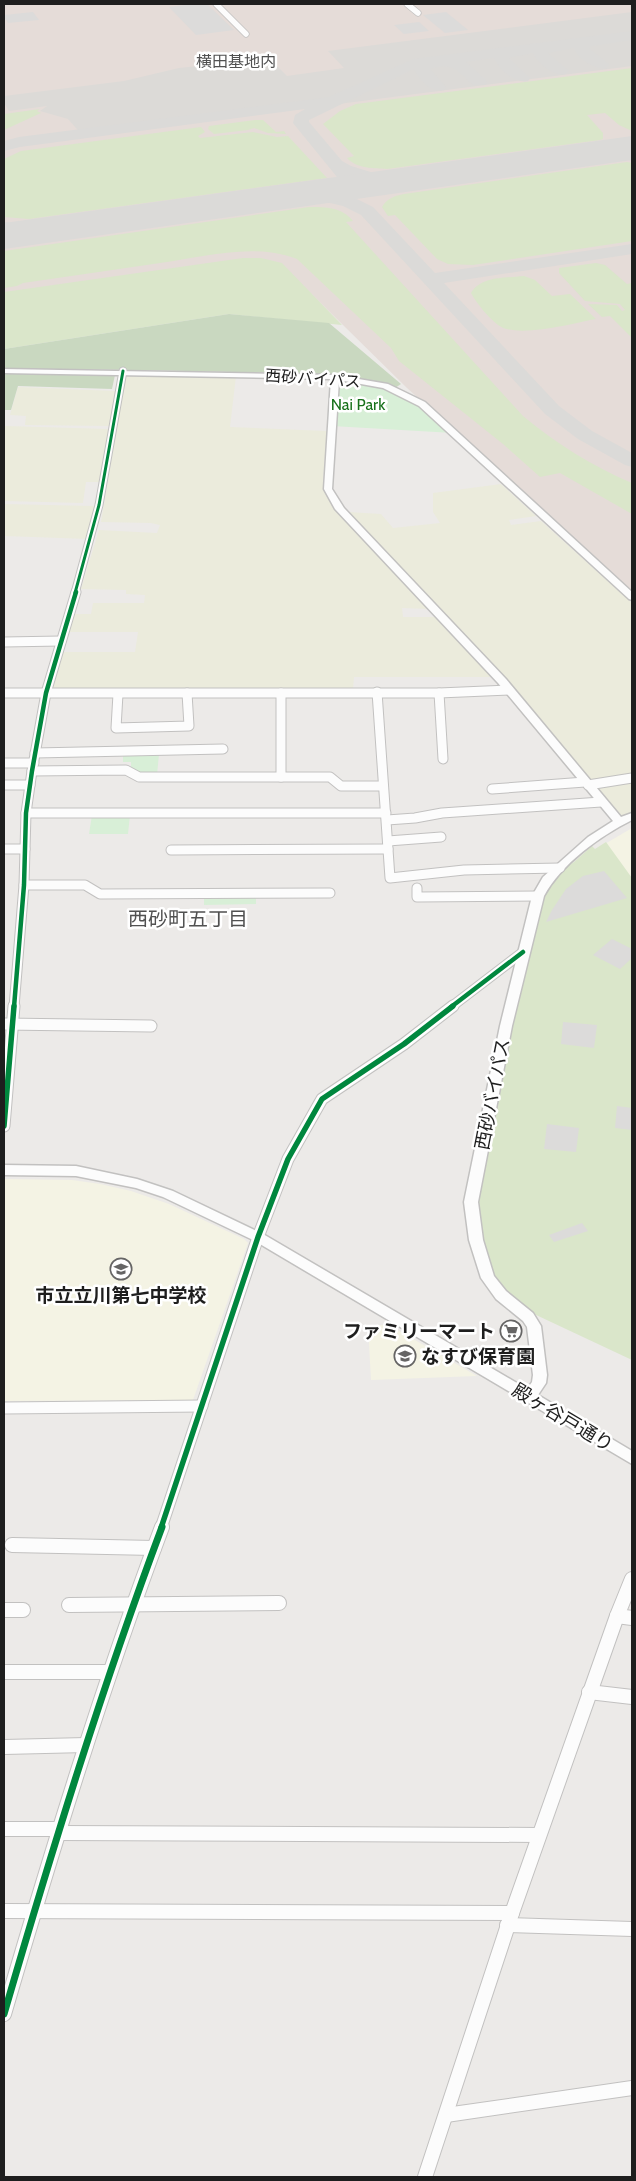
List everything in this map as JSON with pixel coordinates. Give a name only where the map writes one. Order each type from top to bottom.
[{"type":"street","points":[[216,4],[246,34]]},
{"type":"street","points":[[406,4],[418,13]]},
{"type":"street","name":"西砂バイパス","points":[[4,371],[123,371],[335,377],[385,386],[422,404],[632,597]]},
{"type":"street","points":[[4,1126],[7,1024],[24,885],[26,813],[35,753],[46,692],[93,534],[123,371]]},
{"type":"street","points":[[335,377],[328,489],[340,509],[461,636],[509,690],[619,822]]},
{"type":"street","points":[[4,642],[61,641]]},
{"type":"street","points":[[4,693],[439,693],[509,690]]},
{"type":"street","points":[[377,692],[390,878],[464,870],[560,868]]},
{"type":"street","points":[[118,694],[116,728],[189,726],[187,693]]},
{"type":"street","points":[[281,693],[281,777]]},
{"type":"street","points":[[439,693],[443,759]]},
{"type":"street","points":[[35,753],[223,749]]},
{"type":"street","points":[[4,763],[33,767],[126,770],[139,777],[330,777],[341,786],[383,786]]},
{"type":"street","points":[[492,789],[586,784],[632,778]]},
{"type":"street","points":[[4,785],[30,785]]},
{"type":"street","points":[[26,813],[387,816],[415,818],[442,813],[601,802]]},
{"type":"street","name":"西砂バイパス","points":[[529,1396],[539,1383],[540,1375],[534,1326],[528,1317],[501,1295],[488,1278],[476,1240],[471,1202],[522,952],[538,896],[547,879],[592,839],[632,816]]},
{"type":"street","points":[[171,850],[388,845],[441,837]]},
{"type":"street","points":[[4,849],[25,849]]},
{"type":"street","points":[[24,885],[85,885],[100,894],[330,893]]},
{"type":"street","points":[[417,888],[417,897],[538,896]]},
{"type":"street","points":[[4,2014],[58,1831],[110,1672],[154,1548],[258,1237],[288,1159],[322,1099],[404,1044],[522,952]]},
{"type":"street","points":[[7,1024],[151,1026]]},
{"type":"street","name":"殿ヶ谷戸通り","points":[[4,1170],[76,1171],[137,1184],[168,1194],[258,1237],[632,1458]]},
{"type":"street","points":[[4,1408],[202,1406]]},
{"type":"street","points":[[12,1545],[154,1548]]},
{"type":"street","points":[[425,2177],[510,1919],[589,1692],[632,1579]]},
{"type":"street","points":[[69,1605],[279,1603]]},
{"type":"street","points":[[4,1610],[23,1610]]},
{"type":"street","points":[[617,1616],[632,1618]]},
{"type":"street","points":[[4,1672],[110,1672]]},
{"type":"street","points":[[589,1692],[632,1697]]},
{"type":"street","points":[[4,1747],[86,1745]]},
{"type":"street","points":[[4,1829],[539,1836]]},
{"type":"street","points":[[4,1911],[510,1919],[632,1929]]},
{"type":"street","points":[[446,2116],[632,2088]]},
{"type":"shaded area","points":[[4,4],[632,4],[632,591],[407,388],[280,263],[4,303]]},
{"type":"shaded area","points":[[207,4],[234,30],[196,35],[169,7]]},
{"type":"shaded area","points":[[33,12],[39,20],[8,23],[4,17],[4,15]]},
{"type":"shaded area","points":[[446,12],[468,30],[445,33],[423,15]]},
{"type":"shaded area","points":[[632,12],[632,66],[84,137],[68,119],[40,111],[47,106],[9,111],[4,103],[4,96],[124,81],[179,68],[269,58],[287,76],[344,68],[328,51]]},
{"type":"shaded area","points":[[419,22],[429,31],[404,34],[394,25]]},
{"type":"shaded area","points":[[126,374],[236,376],[230,427],[327,431],[323,480],[328,497],[338,511],[430,609],[402,608],[403,617],[438,617],[493,677],[354,677],[353,689],[51,688],[62,652],[135,652],[138,632],[67,632],[73,614],[91,614],[93,603],[144,603],[145,595],[126,594],[126,590],[81,589],[99,530],[157,533],[160,525],[151,523],[101,522]]},
{"type":"shaded area","points":[[18,387],[115,391],[109,426],[25,425],[26,416],[10,415]]},
{"type":"shaded area","points":[[4,426],[109,429],[99,482],[86,482],[83,503],[4,501]]},
{"type":"shaded area","points":[[501,484],[536,516],[509,520],[511,525],[541,521],[632,603],[632,816],[619,822],[505,680],[348,512],[381,514],[393,528],[440,523],[433,512],[433,493]]},
{"type":"shaded area","points":[[4,504],[93,506],[95,508],[88,539],[4,536]]},
{"type":"shaded area","points":[[632,828],[632,883],[598,848]]},
{"type":"shaded area","points":[[604,871],[627,898],[546,922],[566,889],[583,876]]},
{"type":"shaded area","points":[[612,939],[632,949],[632,958],[620,969],[593,955]]},
{"type":"shaded area","points":[[563,1022],[597,1025],[594,1048],[561,1044]]},
{"type":"shaded area","points":[[617,1106],[632,1108],[632,1130],[615,1128]]},
{"type":"shaded area","points":[[547,1124],[579,1128],[576,1152],[544,1149]]},
{"type":"shaded area","points":[[4,1179],[72,1180],[131,1191],[169,1204],[244,1239],[248,1243],[193,1400],[4,1401]]},
{"type":"shaded area","points":[[582,1223],[588,1231],[554,1242],[549,1235]]},
{"type":"shaded area","points":[[368,1325],[389,1325],[477,1376],[371,1380]]},
{"type":"green space","points":[[632,68],[632,131],[619,125],[605,113],[587,115],[603,133],[603,139],[600,140],[387,169],[366,167],[351,162],[347,158],[354,156],[323,124],[340,111],[356,104]]},
{"type":"green space","points":[[40,109],[37,111],[41,113],[4,130],[4,114]]},
{"type":"green space","points":[[263,120],[276,132],[284,131],[286,134],[268,133],[254,128],[214,134],[208,129],[209,126]]},
{"type":"green space","points":[[201,127],[205,132],[198,136],[200,138],[253,132],[277,137],[288,136],[327,178],[29,219],[4,217],[4,159],[21,151]]},
{"type":"green space","points":[[627,162],[632,163],[632,241],[473,265],[448,264],[437,259],[395,215],[388,216],[382,207],[389,199],[404,194]]},
{"type":"green space","points":[[309,207],[339,210],[349,216],[353,221],[346,222],[523,416],[575,454],[632,483],[632,514],[560,473],[540,477],[503,444],[399,361],[391,348],[297,259],[281,254],[264,252],[229,252],[23,283],[4,288],[4,251]]},
{"type":"green space","points":[[243,258],[261,258],[282,263],[342,325],[229,314],[4,349],[4,292]]},
{"type":"green space","points":[[596,263],[605,265],[627,284],[632,283],[632,338],[610,316],[602,317],[588,304],[617,305],[622,311],[625,310],[620,304],[585,301],[559,273],[559,268]]},
{"type":"green space","points":[[524,276],[535,280],[552,296],[570,294],[596,319],[546,329],[518,331],[506,329],[490,318],[471,293],[475,287],[487,281]]},
{"type":"green space","points":[[229,314],[329,323],[401,384],[395,388],[355,378],[294,373],[4,369],[4,349]]},
{"type":"green space","points":[[4,373],[115,375],[112,389],[18,386],[11,410],[4,410]]},
{"type":"green space","name":"Nai Park","points":[[335,377],[366,382],[411,397],[453,433],[332,426]]},
{"type":"green space","points":[[123,754],[159,754],[157,775],[141,776],[131,769],[131,762],[123,762]]},
{"type":"green space","points":[[92,815],[130,815],[128,834],[89,834]]},
{"type":"green space","points":[[606,842],[632,878],[632,1360],[534,1314],[519,1301],[494,1287],[471,1202],[506,1026],[547,879],[574,862],[592,846],[595,849]]},
{"type":"green space","points":[[256,897],[256,904],[204,905],[204,898]]},
{"type":"taxiway","points":[[593,41],[632,36]]},
{"type":"taxiway","points":[[340,189],[346,184],[345,176],[301,123],[301,118],[306,114],[413,64],[589,41]]},
{"type":"taxiway","points":[[589,41],[582,46],[581,50],[602,65]]},
{"type":"taxiway","points":[[593,41],[599,41]]},
{"type":"taxiway","points":[[557,46],[546,48],[540,52],[541,55],[561,71]]},
{"type":"taxiway","points":[[518,51],[507,53],[501,57],[522,78]]},
{"type":"taxiway","points":[[438,61],[421,67],[423,72],[438,87]]},
{"type":"taxiway","points":[[439,61],[458,63],[479,82]]},
{"type":"taxiway","points":[[4,146],[19,142],[325,101]]},
{"type":"taxiway","points":[[336,165],[355,174],[374,178],[415,179]]},
{"type":"taxiway","points":[[289,196],[339,199],[367,211],[552,410],[585,435],[632,461]]},
{"type":"taxiway","points":[[4,227],[25,230],[54,229]]},
{"type":"taxiway","points":[[432,279],[632,249]]},
{"type":"runway","points":[[4,236],[632,148]]},
{"type":"cycle path","points":[[4,1126],[24,885],[26,813],[32,771],[46,693],[90,543],[99,505],[123,371]]},
{"type":"cycle path","points":[[4,2014],[57,1833],[133,1603],[172,1499],[258,1237],[288,1159],[322,1099],[404,1044],[523,952]]},
{"type":"place","name":"市立立川第七中学校","points":[[121,1269]]},
{"type":"place","name":"ファミリーマート","points":[[511,1331]]},
{"type":"place","name":"なすび保育園","points":[[405,1356]]},
{"type":"district","name":"横田基地内","points":[[236,61]]},
{"type":"district","name":"西砂町五丁目","points":[[188,919]]}]
